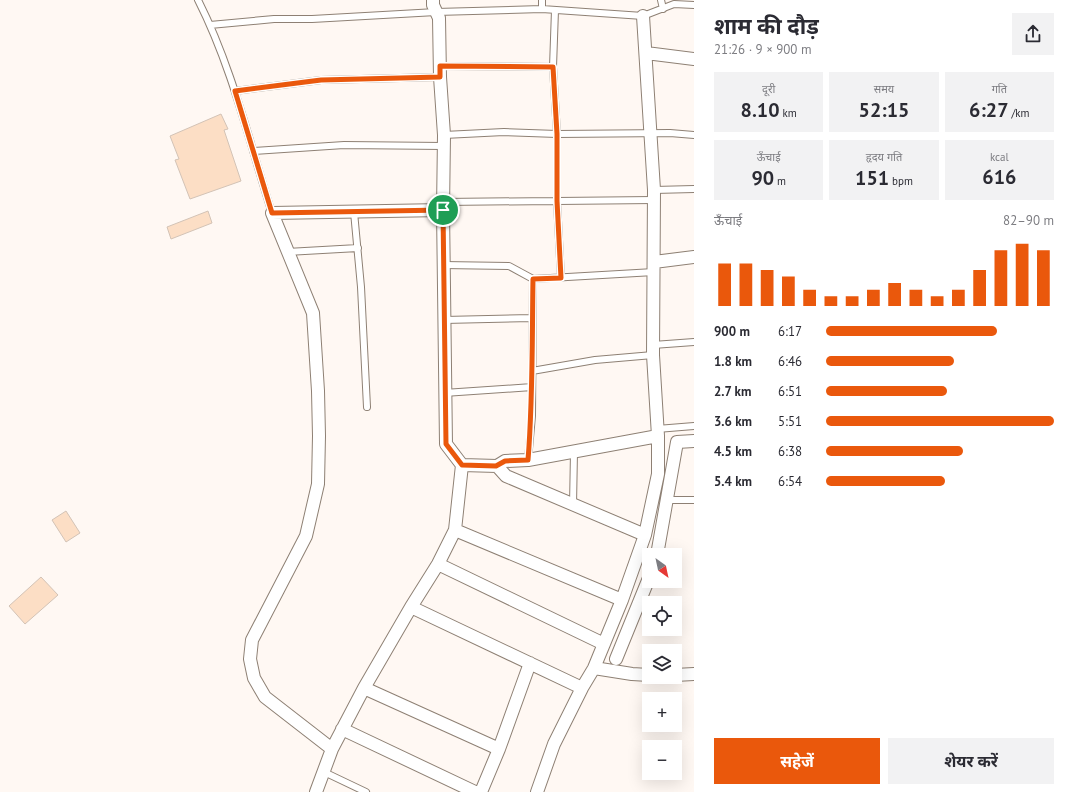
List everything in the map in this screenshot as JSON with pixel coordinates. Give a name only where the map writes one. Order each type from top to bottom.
[{"type":"street","points":[[316,792],[332,749],[342,729],[411,607],[438,564],[455,530],[462,465],[446,444],[444,393],[444,140],[440,72],[439,18],[433,5],[433,0]]},
{"type":"street","points":[[537,792],[554,744],[582,688],[594,668],[622,600],[645,536],[658,474],[658,433],[653,350],[654,195],[643,16]]},
{"type":"street","points":[[646,53],[694,59]]},
{"type":"street","points":[[332,749],[265,697],[254,678],[250,659],[252,640],[306,536],[318,484],[320,436],[313,313],[272,213],[354,212],[443,206]]},
{"type":"street","points":[[654,267],[694,258]]},
{"type":"street","points":[[462,465],[496,466],[505,461],[528,460],[574,452],[658,433]]},
{"type":"street","points":[[658,548],[677,442],[694,440]]},
{"type":"street","points":[[496,466],[506,476],[645,536]]},
{"type":"street","points":[[455,530],[622,600]]},
{"type":"street","points":[[438,564],[604,644]]},
{"type":"street","points":[[616,659],[645,588]]},
{"type":"street","points":[[411,607],[582,688]]},
{"type":"street","points":[[481,792],[499,749],[530,663]]},
{"type":"street","points":[[594,668],[642,675]]},
{"type":"street","points":[[682,675],[694,674]]},
{"type":"street","points":[[364,688],[499,749]]},
{"type":"street","points":[[342,729],[475,792]]},
{"type":"lane","points":[[198,0],[222,54],[235,91],[272,213]]},
{"type":"lane","points":[[542,0],[542,9]]},
{"type":"lane","points":[[661,0],[662,9]]},
{"type":"lane","points":[[210,25],[274,19],[312,19],[436,12],[542,9],[643,16],[674,4],[694,5]]},
{"type":"lane","points":[[555,10],[553,67],[557,134],[557,201],[561,278]]},
{"type":"lane","points":[[235,91],[321,80],[440,72],[553,67]]},
{"type":"lane","points":[[253,151],[444,140],[504,132],[557,134],[651,133],[694,135]]},
{"type":"lane","points":[[443,206],[654,195],[694,189]]},
{"type":"lane","points":[[354,212],[361,288],[367,407]]},
{"type":"lane","points":[[287,252],[358,248]]},
{"type":"lane","points":[[444,265],[509,266],[533,279],[561,278],[654,267]]},
{"type":"lane","points":[[528,460],[532,416],[533,279]]},
{"type":"lane","points":[[444,320],[532,318]]},
{"type":"lane","points":[[532,371],[694,342]]},
{"type":"lane","points":[[444,393],[532,387]]},
{"type":"lane","points":[[658,433],[694,426]]},
{"type":"lane","points":[[573,505],[574,452]]},
{"type":"lane","points":[[667,500],[694,500]]},
{"type":"lane","points":[[324,772],[366,792]]},
{"type":"building","points":[[221,114],[228,129],[224,130],[241,181],[190,199],[175,160],[179,159],[170,136]]},
{"type":"building","points":[[208,211],[212,223],[171,239],[167,227]]},
{"type":"building","points":[[66,511],[80,533],[66,542],[52,520]]},
{"type":"building","points":[[41,577],[58,595],[25,624],[9,606]]},
{"type":"route","points":[[440,66],[553,67],[557,134],[557,201],[561,278],[533,279],[532,416],[528,460],[505,461],[496,466],[462,465],[446,444],[444,393],[443,210],[272,213],[235,91],[321,80],[440,77],[440,66]]}]
